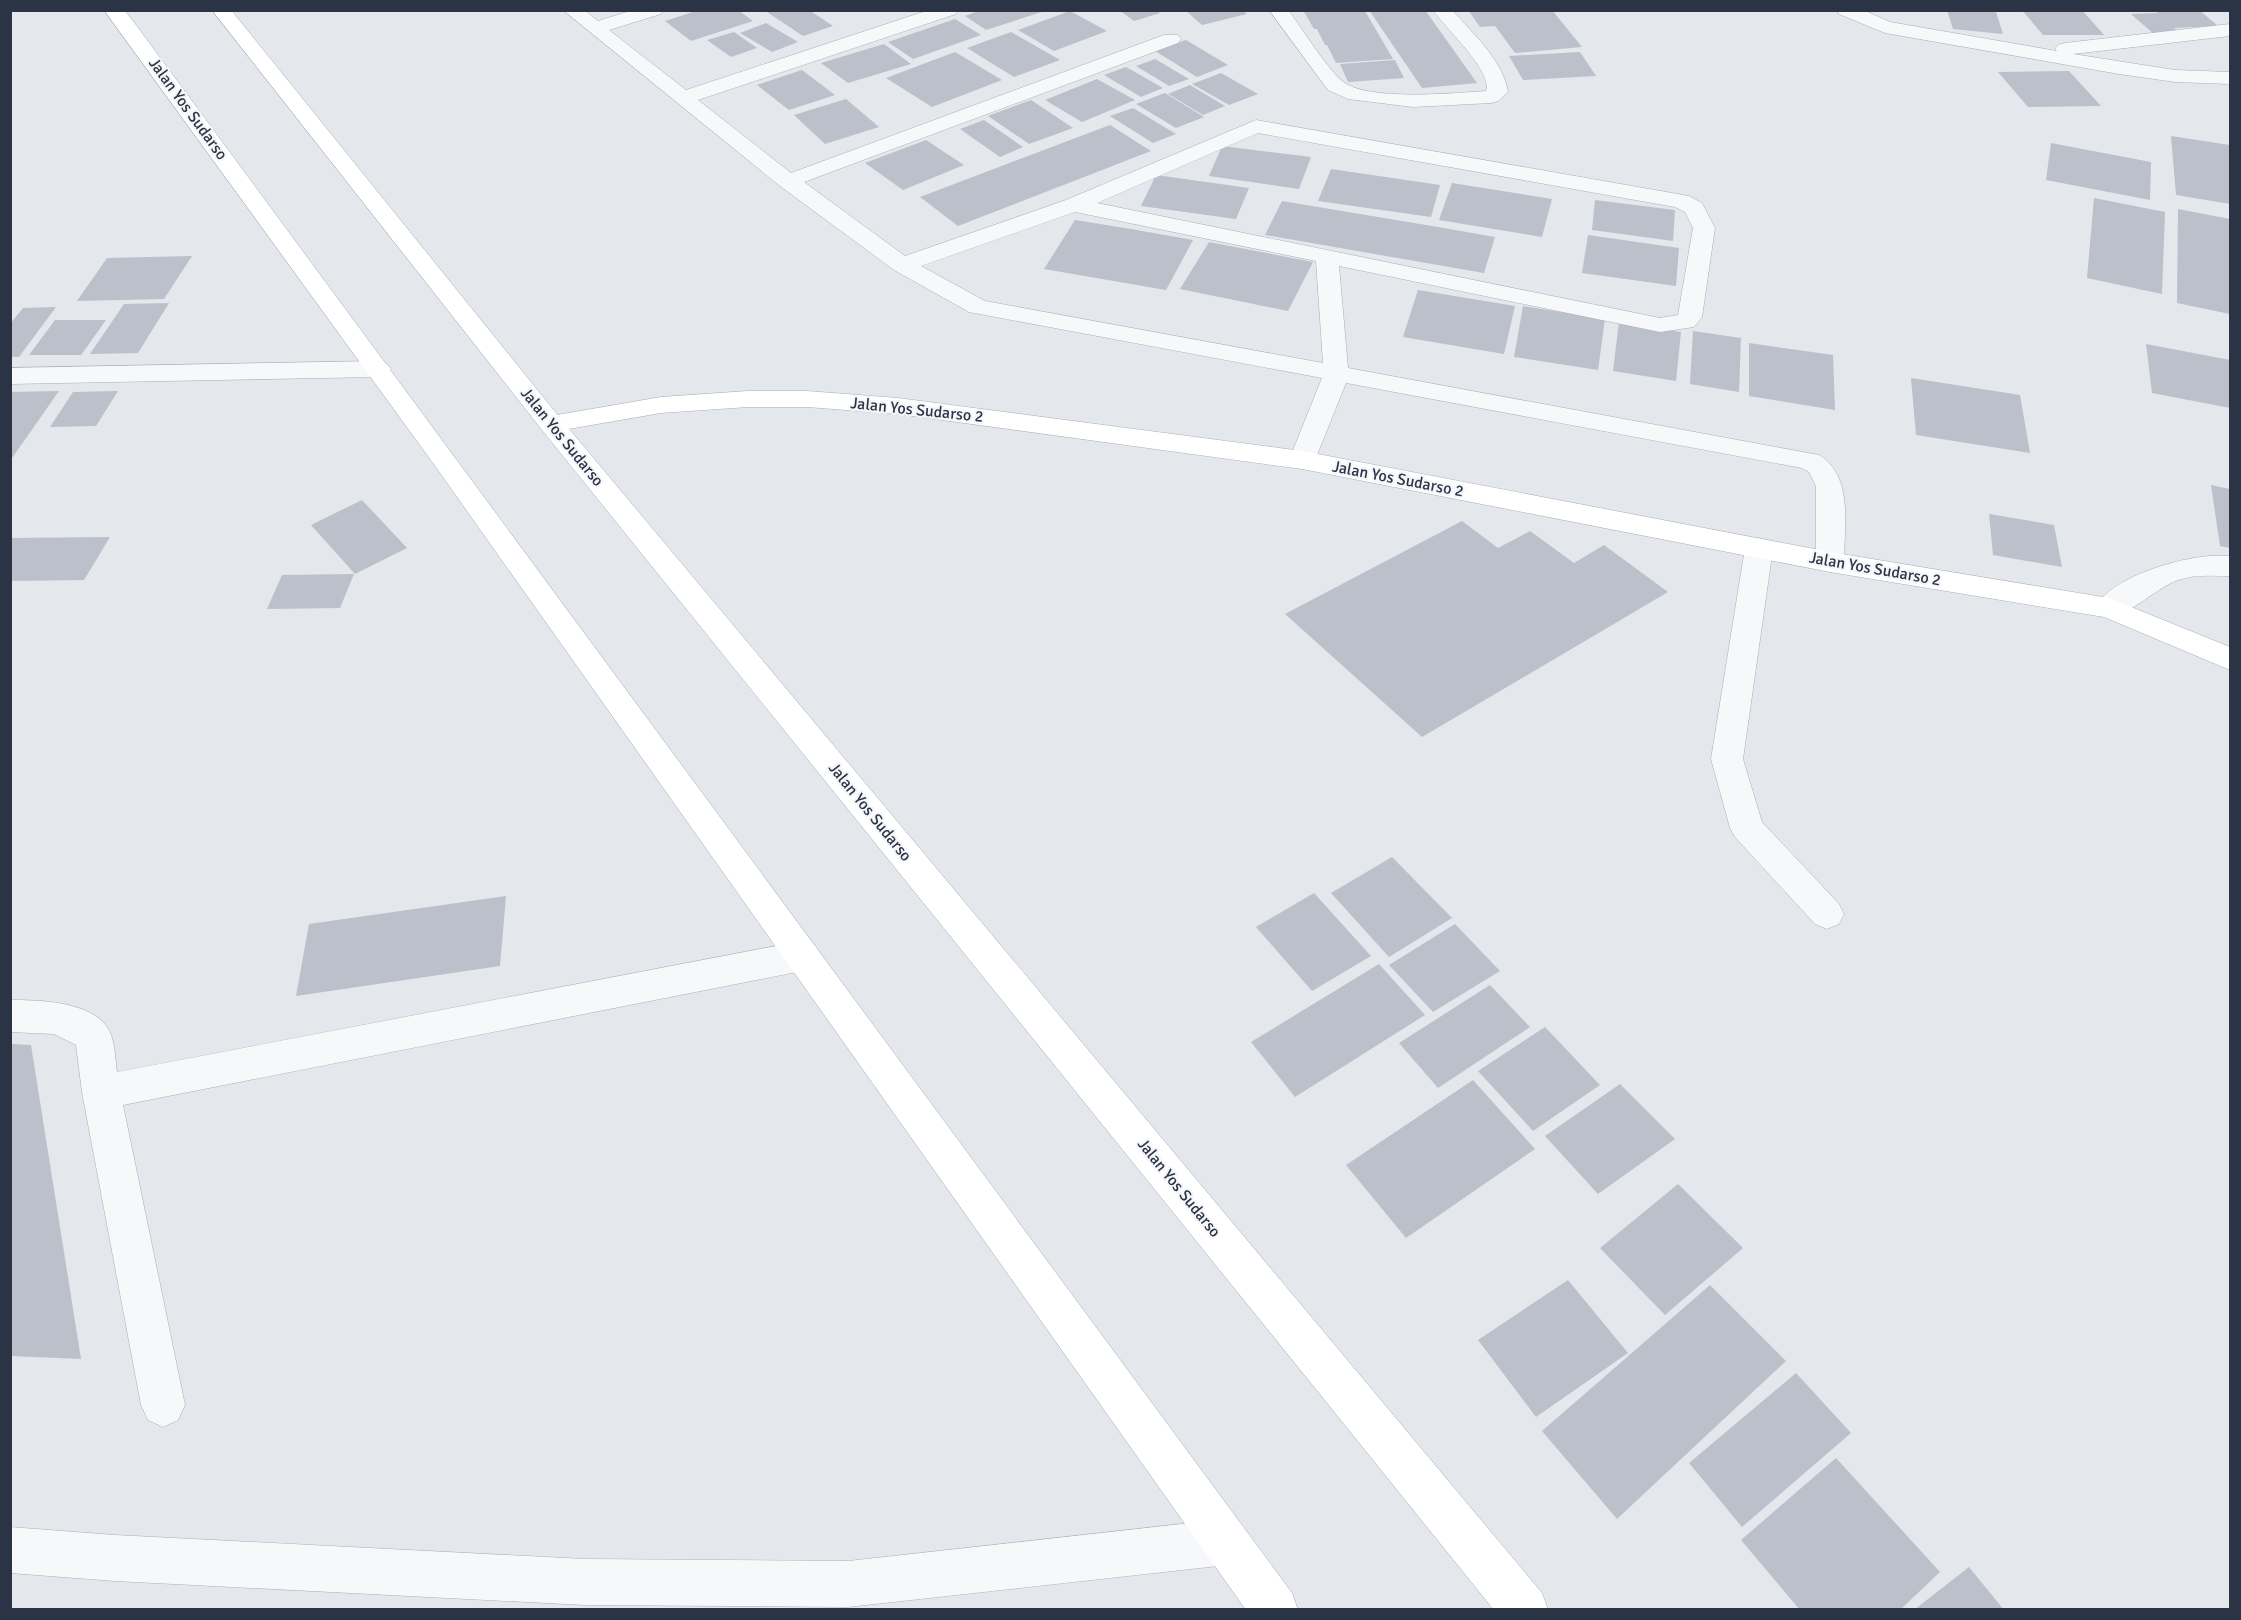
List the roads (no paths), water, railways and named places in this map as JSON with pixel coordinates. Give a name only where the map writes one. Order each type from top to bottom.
[{"type":"main road","name":"Jalan Yos Sudarso","points":[[112,10],[126,25],[378,369],[1275,1610]]},
{"type":"main road","name":"Jalan Yos Sudarso","points":[[221,10],[551,424],[1525,1610]]},
{"type":"main road","name":"Jalan Yos Sudarso 2","points":[[551,424],[661,405],[748,399],[807,399],[898,406],[1302,460],[1830,562],[2109,608],[2230,659]]},
{"type":"street","points":[[572,10],[788,181],[902,265],[978,307],[1810,461],[1820,467],[1830,486],[1830,562]]},
{"type":"street","points":[[596,28],[654,10]]},
{"type":"street","points":[[683,98],[949,10]]},
{"type":"street","points":[[1278,10],[1335,86],[1355,95],[1413,101],[1491,98],[1498,92],[1493,72],[1442,10]]},
{"type":"street","points":[[1846,10],[1885,27],[2175,76],[2230,78]]},
{"type":"street","points":[[2032,53],[2230,30]]},
{"type":"street","points":[[788,181],[1170,39]]},
{"type":"street","points":[[902,265],[1074,205],[1256,126],[1681,201],[1694,208],[1704,228],[1690,317],[1685,322],[1674,325],[1638,322],[1074,205]]},
{"type":"street","points":[[1302,460],[1336,375],[1327,258]]},
{"type":"street","points":[[10,376],[378,369]]},
{"type":"street","points":[[1759,548],[1727,759],[1747,828],[1827,914]]},
{"type":"street","points":[[2109,608],[2148,580],[2180,568],[2209,564],[2230,566]]},
{"type":"street","points":[[101,1092],[802,956]]},
{"type":"street","points":[[10,1016],[58,1018],[76,1024],[93,1037],[101,1092],[163,1405]]},
{"type":"street","points":[[10,1550],[115,1558],[585,1582],[848,1584],[1227,1542]]}]
